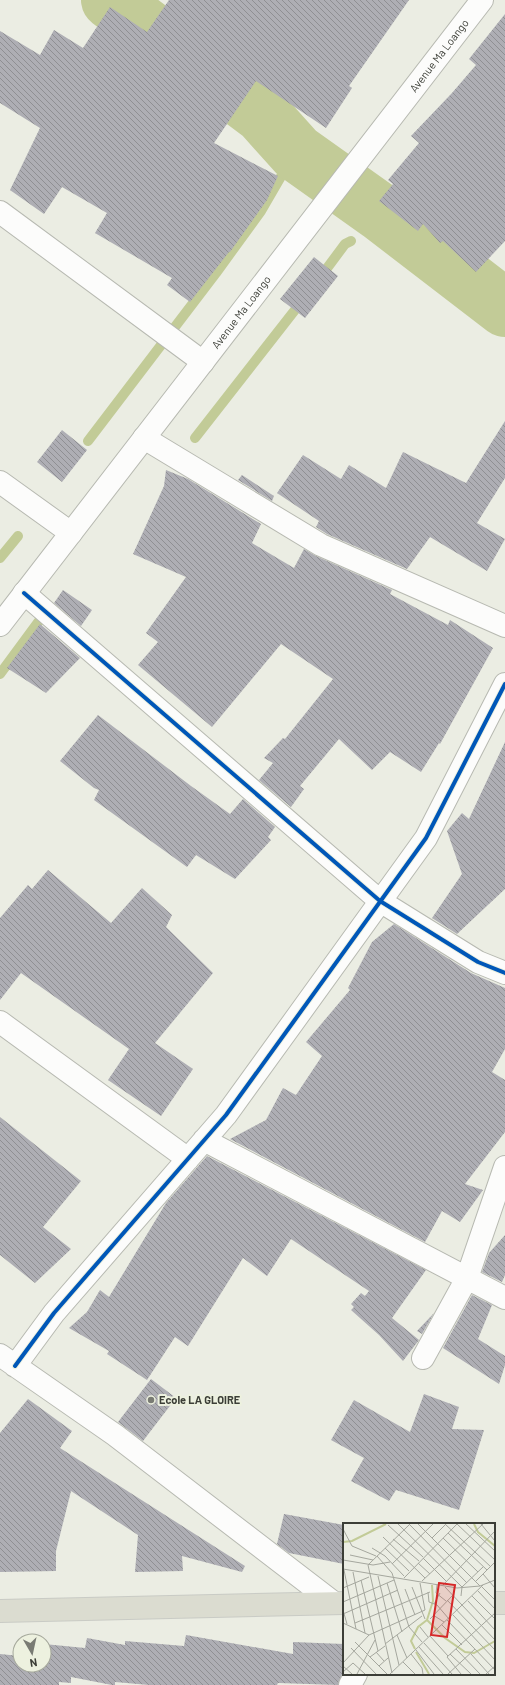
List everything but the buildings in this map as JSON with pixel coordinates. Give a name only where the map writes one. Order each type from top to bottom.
[{"type":"highway","points":[[0,1611],[339,1604]]},
{"type":"street","name":"Avenue Ma Loango","points":[[0,625],[482,0]]},
{"type":"street","points":[[0,212],[203,362]]},
{"type":"street","points":[[144,438],[321,545],[505,626]]},
{"type":"street","points":[[0,482],[71,533]]},
{"type":"street","points":[[24,593],[380,902],[478,962],[505,973]]},
{"type":"street","points":[[339,1604],[115,1435],[7,1360],[54,1313],[226,1115],[426,838],[505,684]]},
{"type":"street","points":[[0,1022],[188,1159]]},
{"type":"street","points":[[204,1140],[505,1298]]},
{"type":"street","points":[[424,1358],[467,1278],[505,1167]]},
{"type":"street","points":[[350,1685],[355,1675]]},
{"type":"waterway","points":[[110,0],[262,114],[297,153],[380,212],[505,308]]},
{"type":"waterway","points":[[88,441],[216,273],[261,211],[290,161]]},
{"type":"waterway","points":[[319,279],[345,244],[351,241]]},
{"type":"waterway","points":[[195,438],[302,301]]},
{"type":"waterway","points":[[0,558],[18,536]]},
{"type":"waterway","points":[[0,674],[42,617],[49,622]]},
{"type":"cycle path","points":[[24,593],[380,901],[478,962],[505,973]]},
{"type":"cycle path","points":[[15,1366],[54,1313],[226,1115],[426,838],[505,684]]},
{"type":"place","name":"Ecole LA GLOIRE","points":[[151,1400]]}]
